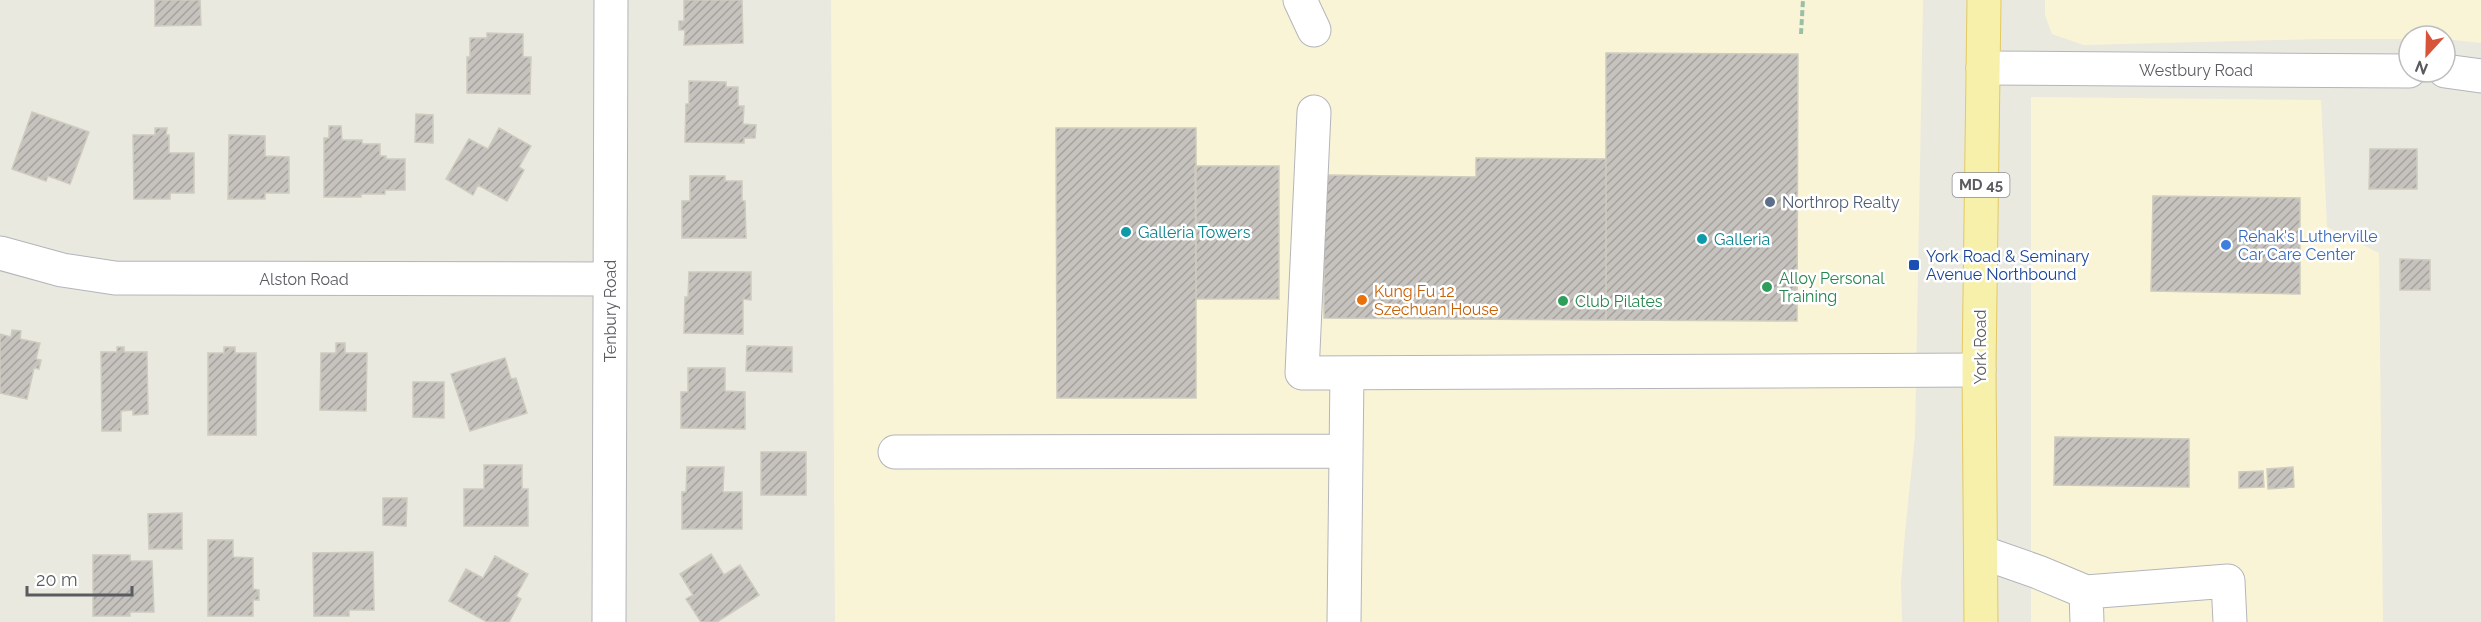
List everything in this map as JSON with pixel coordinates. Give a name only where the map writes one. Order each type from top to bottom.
[{"type":"main road","name":"York Road","points":[[1982,622],[1979,370],[1984,0]]},
{"type":"street","name":"Tenbury Road","points":[[609,622],[611,0]]},
{"type":"street","points":[[1300,0],[1314,30]]},
{"type":"street","name":"Westbury Road","points":[[1983,68],[2397,71]]},
{"type":"street","points":[[2457,73],[2481,76]]},
{"type":"street","points":[[1314,112],[1302,373],[1979,370]]},
{"type":"street","name":"Alston Road","points":[[0,253],[62,270],[115,278],[610,279]]},
{"type":"street","points":[[1344,622],[1347,373]]},
{"type":"street","points":[[895,452],[1346,451]]},
{"type":"street","points":[[1981,552],[2038,572],[2086,607],[2228,581],[2230,622]]},
{"type":"path","points":[[1801,34],[1803,0]]},
{"type":"shaded area","points":[[831,0],[1923,0],[1915,435],[1901,582],[1902,622],[835,622]]},
{"type":"shaded area","points":[[2045,0],[2481,0],[2481,43],[2457,40],[2457,24],[2397,24],[2397,39],[2084,45],[2052,34],[2045,15]]},
{"type":"shaded area","points":[[2031,97],[2321,100],[2327,227],[2379,253],[2383,622],[2031,622]]},
{"type":"building","points":[[155,0],[200,0],[201,25],[155,26]]},
{"type":"building","points":[[684,0],[742,0],[743,43],[684,45],[685,30],[679,30],[679,21],[684,21]]},
{"type":"building","points":[[487,33],[523,34],[523,57],[531,57],[530,94],[467,93],[467,57],[470,57],[470,38],[487,38]]},
{"type":"building","name":"Galleria","points":[[1606,53],[1798,54],[1797,321],[1606,320]]},
{"type":"building","points":[[689,81],[726,82],[726,87],[738,87],[738,106],[744,106],[743,124],[756,125],[755,138],[744,138],[744,143],[685,142]]},
{"type":"building","points":[[32,112],[89,132],[70,184],[48,176],[46,181],[12,169]]},
{"type":"building","points":[[416,114],[433,115],[433,143],[415,142]]},
{"type":"building","points":[[329,126],[341,126],[342,140],[362,140],[362,144],[380,144],[380,156],[386,156],[386,159],[405,159],[405,190],[385,190],[385,194],[361,194],[361,197],[324,197],[324,138],[329,138]]},
{"type":"building","points":[[155,128],[167,128],[169,153],[194,153],[194,193],[170,193],[170,199],[134,199],[133,135],[155,135]]},
{"type":"building","points":[[499,128],[531,146],[519,167],[524,170],[507,201],[478,185],[473,195],[446,179],[469,139],[488,149]]},
{"type":"building","name":"Galleria Towers","points":[[1056,128],[1196,128],[1196,398],[1057,398]]},
{"type":"building","points":[[229,135],[265,136],[265,156],[289,157],[289,193],[265,193],[265,199],[228,199]]},
{"type":"building","points":[[2370,149],[2417,149],[2417,189],[2369,189]]},
{"type":"building","points":[[1476,158],[1606,159],[1606,320],[1324,318],[1324,175],[1476,177]]},
{"type":"building","points":[[1195,166],[1279,166],[1279,299],[1196,299]]},
{"type":"building","points":[[690,176],[725,176],[725,181],[742,181],[746,238],[682,238],[682,201],[690,201]]},
{"type":"building","name":"Rehak's Lutherville Car Care Center","points":[[2153,196],[2300,198],[2300,294],[2151,291]]},
{"type":"building","points":[[2400,259],[2430,260],[2430,290],[2400,290]]},
{"type":"building","points":[[689,272],[751,272],[751,300],[743,299],[743,334],[684,333],[685,297],[688,297]]},
{"type":"building","points":[[12,330],[21,331],[20,339],[40,343],[36,359],[41,360],[39,369],[34,368],[27,399],[0,393],[0,334],[11,337]]},
{"type":"building","points":[[336,343],[345,343],[345,353],[367,353],[366,411],[320,410],[321,353],[336,353]]},
{"type":"building","points":[[747,346],[792,347],[792,372],[746,371]]},
{"type":"building","points":[[117,347],[124,347],[124,352],[147,352],[148,414],[133,415],[133,410],[121,411],[121,431],[102,431],[101,352],[117,352]]},
{"type":"building","points":[[224,347],[235,347],[235,353],[256,353],[256,435],[208,435],[208,353],[224,353]]},
{"type":"building","points":[[505,358],[511,379],[516,378],[527,413],[470,431],[451,374]]},
{"type":"building","points":[[688,368],[725,368],[725,391],[745,392],[745,429],[681,428],[681,392],[688,392]]},
{"type":"building","points":[[413,382],[444,382],[444,418],[413,417]]},
{"type":"building","points":[[2055,437],[2189,439],[2189,487],[2054,485]]},
{"type":"building","points":[[761,452],[806,452],[806,495],[761,495]]},
{"type":"building","points":[[484,465],[522,465],[522,489],[528,489],[528,526],[464,526],[464,489],[484,489]]},
{"type":"building","points":[[687,467],[724,467],[723,492],[742,492],[742,529],[682,529],[682,492],[686,492]]},
{"type":"building","points":[[2293,467],[2294,487],[2268,489],[2267,469]]},
{"type":"building","points":[[2263,471],[2264,487],[2239,488],[2239,472]]},
{"type":"building","points":[[383,498],[407,498],[406,526],[383,525]]},
{"type":"building","points":[[182,513],[182,549],[149,549],[148,514]]},
{"type":"building","points":[[208,540],[233,540],[233,557],[253,558],[253,589],[259,590],[259,600],[253,600],[253,616],[208,616]]},
{"type":"building","points":[[373,552],[374,610],[349,610],[349,616],[314,616],[313,553]]},
{"type":"building","points":[[711,554],[724,575],[740,565],[759,595],[717,622],[701,622],[686,599],[693,595],[680,574]]},
{"type":"building","points":[[93,555],[130,555],[130,561],[152,561],[154,612],[130,612],[130,616],[93,616]]},
{"type":"building","points":[[495,556],[528,574],[516,596],[521,599],[509,622],[487,622],[449,601],[466,569],[483,578]]},
{"type":"place","name":"Northrop Realty","points":[[1770,202]]},
{"type":"place","name":"Galleria Towers","points":[[1126,232]]},
{"type":"place","name":"Galleria","points":[[1702,239]]},
{"type":"place","name":"Rehak's Lutherville Car Care Center","points":[[2226,245]]},
{"type":"place","name":"York Road & Seminary Avenue Northbound","points":[[1914,265]]},
{"type":"place","name":"Alloy Personal Training","points":[[1767,287]]},
{"type":"place","name":"Kung Fu 12 Szechuan House","points":[[1362,300]]},
{"type":"place","name":"Club Pilates","points":[[1563,301]]}]
